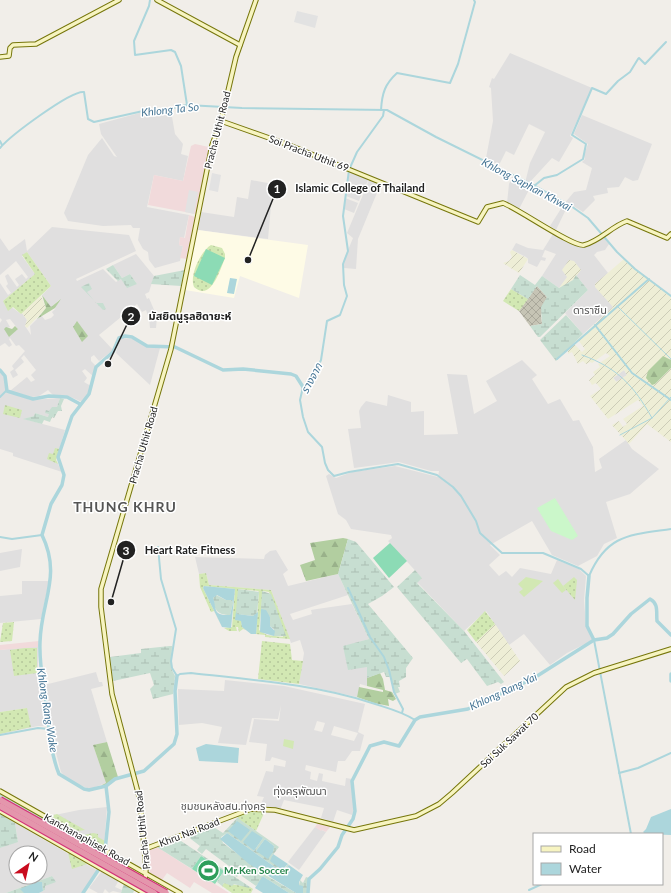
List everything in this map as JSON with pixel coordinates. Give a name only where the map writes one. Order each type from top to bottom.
[{"type":"highway","name":"Kanchanaphisek Road","points":[[0,800],[166,893]]},
{"type":"highway","name":"Kanchanaphisek Road","points":[[0,806],[154,893]]},
{"type":"street","points":[[0,58],[9,56],[10,48],[13,45],[36,44],[120,0]]},
{"type":"street","points":[[157,0],[240,45]]},
{"type":"street","name":"Pracha Uthit Road","points":[[144,893],[147,875],[140,800],[134,771],[114,706],[109,679],[101,607],[101,589],[172,344],[210,151],[221,121],[231,75],[240,45],[256,0]]},
{"type":"street","name":"Soi Pracha Uthit 69","points":[[221,121],[289,145],[478,222],[487,207],[503,203],[577,245],[584,246],[627,221],[667,238],[671,234]]},
{"type":"street","name":"Soi Suk Sawat 70","points":[[349,829],[360,830],[416,816],[434,807],[452,793],[566,687],[575,681],[600,671],[671,649]]},
{"type":"street","points":[[0,791],[180,893]]},
{"type":"street","name":"Khru Nai Road","points":[[145,849],[238,812],[255,808],[280,811],[349,829]]},
{"type":"street","points":[[0,811],[144,893]]},
{"type":"shaded area","points":[[297,11],[318,16],[315,28],[294,22]]},
{"type":"shaded area","points":[[510,53],[592,88],[570,136],[573,138],[559,162],[552,158],[530,182],[529,185],[531,186],[519,209],[507,203],[509,184],[512,177],[525,183],[530,163],[545,132],[529,124],[514,155],[506,151],[499,165],[486,158],[493,121],[491,88],[489,87],[492,78],[494,79]]},
{"type":"shaded area","points":[[171,111],[175,134],[183,144],[181,154],[188,156],[183,181],[154,175],[147,207],[189,215],[184,238],[180,237],[179,245],[183,246],[180,261],[155,268],[149,260],[148,252],[143,249],[138,240],[140,228],[133,228],[131,225],[103,226],[68,221],[64,213],[88,155],[102,138],[114,156],[117,157],[101,134],[99,124],[143,112]]},
{"type":"shaded area","points":[[582,115],[652,144],[638,180],[633,181],[625,177],[619,187],[607,188],[608,193],[593,196],[595,200],[583,212],[569,203],[556,230],[550,226],[564,204],[574,192],[586,190],[592,168],[582,162],[585,159],[584,155],[588,144],[574,134]]},
{"type":"shaded area","points":[[195,144],[209,147],[196,214],[148,205],[154,175],[183,181],[191,146]]},
{"type":"shaded area","points":[[350,170],[369,178],[364,189],[348,182]]},
{"type":"shaded area","points":[[212,173],[221,175],[218,192],[209,190]]},
{"type":"shaded area","points":[[370,178],[381,183],[358,239],[356,269],[344,268],[344,260],[353,238],[347,233]]},
{"type":"shaded area","points":[[251,180],[273,184],[268,239],[198,230],[201,212],[234,217],[237,197],[248,199]]},
{"type":"shaded area","points":[[348,184],[363,190],[359,201],[346,196]]},
{"type":"shaded area","points":[[189,190],[198,192],[194,214],[185,212]]},
{"type":"shaded area","points":[[345,198],[358,203],[354,213],[344,209]]},
{"type":"shaded area","points":[[189,215],[195,217],[187,259],[180,258],[183,246],[179,245],[180,237],[185,238]]},
{"type":"shaded area","points":[[52,227],[129,235],[136,251],[76,279],[77,281],[103,269],[116,282],[121,279],[137,284],[130,274],[122,278],[113,265],[136,254],[154,276],[149,292],[145,294],[147,299],[149,298],[157,317],[156,328],[150,328],[146,310],[142,312],[137,304],[99,335],[113,350],[99,361],[94,355],[91,357],[91,361],[96,366],[94,377],[85,369],[82,371],[87,378],[84,382],[91,386],[89,393],[82,402],[66,395],[54,396],[48,390],[39,396],[32,397],[10,391],[27,377],[31,382],[35,380],[31,375],[36,370],[24,355],[21,358],[24,362],[15,370],[18,375],[13,378],[10,372],[14,369],[12,366],[25,351],[19,345],[16,346],[10,338],[9,339],[12,345],[9,347],[5,343],[0,346],[0,323],[2,320],[0,318],[0,283],[8,295],[11,293],[6,286],[8,284],[5,276],[8,274],[17,287],[19,285],[15,279],[22,274],[26,279],[28,277],[16,261],[0,275],[0,238],[9,251],[25,239],[27,251]],"holes":[[[27,252],[51,286],[42,295],[51,307],[59,300],[52,312],[54,315],[51,318],[45,320],[41,315],[30,326],[31,335],[25,326],[27,320],[22,313],[21,314],[3,301],[35,274],[22,256]],[[10,319],[18,329],[4,329],[10,327],[6,320]]]},
{"type":"shaded area","points":[[198,230],[308,245],[299,298],[240,276],[234,298],[185,290]]},
{"type":"shaded area","points":[[553,234],[583,248],[603,237],[609,244],[605,250],[597,252],[594,255],[608,273],[595,284],[613,307],[583,334],[565,313],[588,290],[576,275],[568,277],[559,288],[542,276],[556,254],[545,250],[542,257],[546,258],[545,261],[541,260],[537,267],[528,263],[528,259],[526,257],[512,250],[516,243],[528,248],[543,250]]},
{"type":"shaded area","points":[[537,286],[547,297],[541,315],[542,324],[530,326],[519,311]]},
{"type":"shaded area","points":[[122,338],[134,339],[150,347],[160,348],[150,385],[116,353],[119,340]]},
{"type":"shaded area","points":[[522,360],[537,375],[532,379],[548,404],[560,399],[573,421],[579,420],[593,447],[595,472],[602,468],[599,459],[626,440],[632,449],[659,469],[630,494],[606,502],[617,538],[604,544],[597,556],[578,566],[552,555],[532,521],[490,545],[500,555],[489,565],[499,576],[506,571],[512,577],[520,568],[551,574],[557,560],[579,569],[586,576],[584,600],[586,626],[593,640],[567,653],[550,665],[524,634],[509,645],[486,611],[464,631],[417,582],[422,578],[388,541],[392,538],[391,535],[351,529],[346,520],[338,514],[326,476],[329,474],[336,478],[352,472],[395,466],[438,477],[439,471],[431,471],[399,462],[354,468],[348,429],[361,428],[359,411],[361,407],[366,401],[387,406],[388,395],[411,402],[411,412],[424,411],[424,435],[458,434],[447,374],[467,375],[474,414],[497,401],[486,381]]},
{"type":"shaded area","points":[[624,370],[627,375],[617,382],[613,378]]},
{"type":"shaded area","points":[[0,371],[4,377],[7,390],[0,396]]},
{"type":"shaded area","points":[[7,392],[31,400],[60,398],[57,408],[48,417],[35,413],[34,416],[24,419],[65,430],[56,460],[62,472],[13,456],[13,453],[0,449],[0,397]]},
{"type":"shaded area","points":[[22,549],[20,567],[0,571],[0,553]]},
{"type":"shaded area","points":[[276,550],[288,570],[283,574],[288,586],[338,574],[348,595],[290,614],[293,620],[312,614],[311,610],[352,604],[369,639],[343,647],[367,667],[367,686],[360,684],[357,697],[299,684],[304,653],[300,640],[291,643],[271,590],[209,585],[206,573],[199,574],[195,557],[264,559],[265,555],[270,551]]},
{"type":"shaded area","points":[[22,581],[49,581],[41,619],[0,623],[0,596],[22,594]]},
{"type":"shaded area","points":[[39,641],[38,647],[0,650],[0,645]]},
{"type":"shaded area","points":[[38,647],[38,672],[48,726],[38,726],[0,734],[27,708],[0,712],[0,650]]},
{"type":"shaded area","points":[[96,672],[99,682],[102,682],[103,686],[91,689],[107,742],[93,745],[106,783],[90,789],[65,777],[61,772],[53,741],[44,685]]},
{"type":"shaded area","points":[[225,680],[284,686],[365,704],[358,732],[364,735],[360,751],[352,751],[345,761],[338,761],[336,772],[306,765],[305,770],[311,772],[310,779],[317,781],[319,773],[323,774],[322,781],[345,786],[346,778],[352,779],[354,808],[352,815],[337,810],[333,822],[321,818],[324,808],[284,800],[280,810],[260,806],[264,797],[257,796],[266,771],[273,772],[274,765],[285,767],[286,761],[272,757],[270,761],[265,761],[267,744],[249,742],[254,719],[279,721],[281,705],[278,719],[252,718],[246,745],[218,743],[222,727],[202,723],[179,725],[178,689],[224,691]],"holes":[[[317,721],[325,723],[322,732],[314,730]],[[334,726],[358,733],[354,741],[331,735]]]},
{"type":"shaded area","points":[[107,807],[104,846],[50,816],[79,810]]},
{"type":"shaded area","points":[[15,823],[98,871],[81,893],[39,893],[45,890],[45,886],[48,885],[53,879],[52,876],[48,877],[48,845],[8,845],[8,885],[28,885],[6,893],[0,893],[0,848],[18,841]]},
{"type":"shaded area","points":[[318,823],[331,826],[326,832],[321,831],[315,827]]},
{"type":"shaded area","points":[[315,827],[326,832],[299,870],[288,862]]},
{"type":"shaded area","points":[[157,847],[229,893],[212,893],[194,882],[190,888],[167,873],[162,880],[150,873],[150,850]]},
{"type":"shaded area","points":[[102,871],[119,880],[115,887],[122,890],[121,893],[113,891],[109,893],[105,889],[103,893],[98,893],[89,888]]},
{"type":"green space","points":[[211,245],[222,248],[225,258],[214,283],[210,288],[200,291],[194,287],[193,276],[203,252]]},
{"type":"green space","points":[[206,249],[225,258],[212,285],[194,276]]},
{"type":"green space","points":[[512,250],[528,259],[519,273],[503,263],[509,261],[512,257],[510,252]]},
{"type":"green space","points":[[27,252],[51,286],[21,314],[13,307],[8,311],[3,301],[35,274],[22,255]]},
{"type":"green space","points":[[624,259],[671,297],[671,360],[666,357],[655,384],[671,368],[671,442],[647,424],[629,444],[612,425],[619,421],[623,427],[627,424],[623,419],[643,406],[638,400],[608,419],[590,396],[601,389],[596,383],[592,385],[589,380],[595,375],[593,372],[600,367],[598,364],[610,356],[606,353],[592,363],[586,364],[583,361],[578,364],[572,352],[568,354],[568,351],[574,344],[582,352],[585,349],[578,340],[613,307],[595,287],[595,284]],"holes":[[[624,370],[627,375],[616,382],[613,378]]]},
{"type":"green space","points":[[569,260],[574,261],[581,270],[573,280],[559,288],[567,277],[562,270]]},
{"type":"green space","points":[[113,265],[122,278],[130,274],[137,284],[127,288],[121,279],[118,281],[106,269]]},
{"type":"green space","points":[[185,270],[181,286],[151,284],[154,276]]},
{"type":"green space","points":[[520,275],[535,285],[542,276],[559,288],[573,280],[576,275],[588,290],[540,337],[538,337],[530,326],[542,324],[541,307],[547,297],[537,286],[528,299],[511,289]]},
{"type":"green space","points":[[89,283],[92,289],[87,292],[94,301],[81,287]]},
{"type":"green space","points":[[511,289],[528,299],[519,311],[503,301]]},
{"type":"green space","points":[[42,295],[51,307],[61,299],[55,308],[37,319],[46,308]]},
{"type":"green space","points":[[41,296],[46,308],[27,328],[25,326],[27,320],[22,313]]},
{"type":"green space","points":[[96,303],[103,303],[106,309],[103,310]]},
{"type":"green space","points":[[566,315],[583,334],[556,361],[540,340]]},
{"type":"green space","points":[[77,321],[88,336],[82,342],[73,327]]},
{"type":"green space","points":[[15,326],[18,329],[9,337],[4,329],[6,327],[12,329]]},
{"type":"green space","points":[[663,356],[671,360],[671,368],[655,384],[652,385],[646,378],[648,371]]},
{"type":"green space","points":[[60,398],[64,399],[61,406],[62,411],[58,411],[54,418],[52,417],[50,422],[44,420],[42,424],[23,419],[34,416],[35,413],[48,417],[49,414],[45,413],[46,410],[49,411],[52,407],[57,407]]},
{"type":"green space","points":[[5,405],[22,410],[20,418],[3,414]]},
{"type":"green space","points":[[55,448],[60,449],[56,460],[58,464],[47,459],[49,453],[53,454]]},
{"type":"green space","points":[[555,498],[578,536],[572,540],[551,531],[537,508]]},
{"type":"green space","points":[[343,538],[348,539],[338,574],[306,581],[300,565],[315,560],[310,543]]},
{"type":"green space","points":[[348,539],[356,542],[394,587],[368,604],[413,658],[406,668],[406,677],[399,681],[400,687],[398,687],[400,692],[395,694],[390,677],[386,677],[384,672],[367,678],[367,667],[348,670],[343,646],[369,639],[338,574]]},
{"type":"green space","points":[[390,543],[407,561],[389,578],[373,558]]},
{"type":"green space","points":[[415,570],[422,578],[417,583],[464,631],[504,682],[501,684],[498,682],[487,686],[467,659],[461,663],[397,587]]},
{"type":"green space","points":[[206,573],[209,585],[271,590],[290,639],[265,637],[265,635],[256,634],[258,591],[238,589],[242,627],[246,630],[243,629],[239,632],[238,627],[236,627],[237,631],[229,631],[224,628],[232,627],[235,589],[204,586],[203,588],[222,627],[214,611],[211,612],[200,587],[199,574]],"holes":[[[263,591],[269,592],[283,637],[267,635],[259,630]]]},
{"type":"green space","points":[[526,577],[543,581],[524,597],[519,592],[523,589],[518,584]]},
{"type":"green space","points":[[574,577],[577,580],[575,600],[563,586]]},
{"type":"green space","points":[[558,579],[566,590],[562,593],[553,583]]},
{"type":"green space","points":[[238,589],[259,592],[257,614],[253,616],[237,614]]},
{"type":"green space","points":[[262,591],[271,594],[286,636],[274,636],[274,629],[270,626],[270,617],[261,609]]},
{"type":"green space","points":[[216,595],[226,600],[232,600],[233,603],[230,615],[222,614],[217,611],[213,598]]},
{"type":"green space","points":[[485,611],[495,624],[476,642],[467,630]]},
{"type":"green space","points":[[14,622],[12,641],[0,642],[3,623]]},
{"type":"green space","points":[[495,624],[520,661],[504,676],[476,642]]},
{"type":"green space","points":[[262,641],[290,644],[292,660],[303,661],[299,684],[258,679]]},
{"type":"green space","points":[[172,646],[171,668],[175,676],[173,694],[153,699],[150,689],[154,685],[150,673],[113,681],[110,657],[141,653],[141,649]]},
{"type":"green space","points":[[37,648],[37,673],[14,676],[10,650]]},
{"type":"green space","points":[[380,673],[385,690],[392,692],[396,699],[393,701],[388,699],[389,706],[357,697],[359,687],[383,692],[383,690],[367,686],[367,678]]},
{"type":"green space","points":[[27,708],[31,727],[0,734],[0,712]]},
{"type":"green space","points":[[284,739],[294,741],[293,749],[283,746]]},
{"type":"green space","points":[[107,742],[118,777],[114,778],[105,786],[102,785],[106,783],[93,745]]},
{"type":"green space","points":[[0,793],[67,832],[65,834],[0,809]]},
{"type":"green space","points":[[254,811],[265,811],[256,831],[238,819],[238,815]]},
{"type":"green space","points":[[0,814],[15,823],[18,842],[0,848]]},
{"type":"green space","points":[[57,814],[85,830],[78,831],[50,816]]},
{"type":"green space","points":[[238,817],[279,847],[272,856],[284,869],[288,864],[289,865],[282,872],[227,833],[221,837],[223,843],[267,876],[296,893],[289,893],[264,877],[256,886],[239,874],[237,877],[230,873],[233,869],[206,849],[202,854],[197,850],[200,846],[187,836],[212,826],[223,833]],"holes":[[[263,838],[254,851],[247,845]],[[265,839],[274,846],[269,856],[256,851]]]},
{"type":"green space","points":[[93,833],[98,834],[98,837],[105,841],[104,846],[84,835]]},
{"type":"green space","points":[[178,839],[250,887],[234,884],[232,886],[224,883],[222,886],[217,882],[224,871],[201,856],[192,869],[157,847]]},
{"type":"green space","points":[[68,853],[87,864],[72,869]]},
{"type":"green space","name":"Mr.Ken Soccer","points":[[201,856],[224,871],[215,884],[192,869]]},
{"type":"green space","points":[[52,876],[56,882],[48,885],[48,877]]},
{"type":"green space","points":[[306,877],[309,878],[307,893],[303,893],[303,888],[299,885],[300,880],[303,883]]},
{"type":"green space","points":[[124,883],[135,889],[133,893],[121,893]]},
{"type":"green space","points":[[224,883],[250,887],[253,889],[251,893],[232,893],[222,886]]},
{"type":"green space","points":[[28,885],[37,885],[24,893],[6,893]]},
{"type":"green space","points":[[42,885],[48,885],[45,886],[45,890],[43,891]]},
{"type":"sand","points":[[116,861],[142,874],[141,889],[112,872]]},
{"type":"water","points":[[230,278],[237,279],[234,294],[227,293]]},
{"type":"water","points":[[204,586],[235,589],[231,628],[222,627],[203,588]],"holes":[[[217,595],[226,600],[232,600],[233,603],[230,615],[218,613],[216,611],[213,598]]]},
{"type":"water","points":[[261,609],[266,610],[270,617],[270,626],[275,631],[274,636],[260,632]]},
{"type":"water","points":[[236,611],[237,614],[253,616],[258,612],[256,634],[251,634],[242,627],[241,621],[235,620]]},
{"type":"water","points":[[206,744],[239,748],[238,763],[199,761],[196,748]]},
{"type":"water","points":[[671,809],[671,835],[663,835],[663,833],[644,833],[643,832],[646,829],[651,817]]},
{"type":"water","points":[[237,821],[250,830],[241,841],[228,831]]},
{"type":"water","points":[[252,831],[263,838],[254,851],[243,842]]},
{"type":"water","points":[[227,833],[282,872],[289,865],[303,875],[299,885],[303,886],[303,893],[296,893],[249,864],[220,839]]},
{"type":"water","points":[[265,839],[274,846],[273,852],[268,859],[256,851]]},
{"type":"water","points":[[273,854],[288,864],[282,870],[270,861]]},
{"type":"water","points":[[262,877],[289,893],[263,893],[255,888]]},
{"type":"water","points":[[30,885],[42,885],[43,891],[39,893],[24,893],[20,889]]},
{"type":"waterway","points":[[150,0],[149,6],[134,41],[135,55],[171,50],[175,52],[181,66],[187,105]]},
{"type":"waterway","points":[[381,110],[385,89],[397,73],[450,83],[458,64],[475,2],[474,0]]},
{"type":"waterway","name":"Khlong Saphan Khwai","points":[[534,186],[544,178],[557,175],[583,159],[586,144],[572,135],[592,88],[606,94],[618,81],[630,72],[639,58],[645,64],[666,42]]},
{"type":"waterway","name":"Khlong Ta So","points":[[0,148],[28,124],[54,106],[77,93],[84,92],[88,119],[94,122],[143,111],[169,110],[187,105],[242,108],[387,110],[436,137],[537,187],[571,206],[588,218],[617,252],[635,269],[671,296]]},
{"type":"waterway","name":"รางจาก","points":[[384,110],[383,116],[357,152],[349,170],[343,216],[348,251],[343,264],[344,285],[347,296],[340,315],[327,321],[321,360],[313,378],[303,387],[300,400],[303,417],[308,432],[322,447],[328,470],[334,476],[398,464],[437,475],[453,487],[461,496],[476,521],[480,533],[502,553],[543,553],[581,569],[589,576],[596,562],[612,544],[632,535],[671,529]]},
{"type":"waterway","name":"Khlong Ta So","points":[[0,141],[2,145]]},
{"type":"waterway","points":[[557,359],[649,279]]},
{"type":"waterway","points":[[617,306],[671,359]]},
{"type":"waterway","points":[[595,325],[632,373],[671,400]]},
{"type":"waterway","name":"Khlong Rang Wake","points":[[106,786],[89,790],[84,789],[59,774],[50,739],[40,658],[41,627],[50,576],[48,550],[42,535],[51,504],[62,485],[64,475],[58,457],[72,416],[89,394],[96,367],[113,352],[119,338],[125,336],[132,337],[147,346],[175,347],[223,370],[243,369],[291,374],[296,376],[303,387]]},
{"type":"waterway","points":[[582,355],[606,366],[624,379],[639,396],[652,418]]},
{"type":"waterway","points":[[0,370],[5,376],[7,391],[33,399],[49,396],[67,397],[80,404]]},
{"type":"waterway","points":[[0,397],[7,390]]},
{"type":"waterway","points":[[620,435],[652,418],[671,397]]},
{"type":"waterway","points":[[0,537],[12,539],[42,535]]},
{"type":"waterway","points":[[158,547],[161,579],[176,629],[171,661],[172,668],[177,676],[180,674],[191,673],[328,691],[372,703],[399,712],[415,720]]},
{"type":"waterway","points":[[589,576],[587,626],[594,640]]},
{"type":"waterway","points":[[348,588],[370,637],[384,657],[389,670],[394,692],[403,709],[402,713]]},
{"type":"waterway","name":"Khlong Rang Yai","points":[[308,893],[309,879],[320,869],[338,847],[342,835],[353,819],[355,811],[352,781],[370,746],[384,742],[399,746],[415,720],[420,717],[468,709],[534,678],[594,640],[607,638],[613,634],[631,614],[650,599],[656,606],[657,621],[671,635]]},
{"type":"waterway","points":[[594,640],[631,833]]},
{"type":"waterway","points":[[671,674],[671,681]]},
{"type":"waterway","points":[[104,860],[109,812],[106,786],[115,779],[144,771],[174,744],[177,734],[175,691],[177,676]]},
{"type":"waterway","points":[[0,735],[38,728],[49,729]]},
{"type":"waterway","points":[[619,773],[638,768],[671,753]]},
{"type":"waterway","points":[[83,893],[101,866]]},
{"type":"waterway","points":[[529,890],[540,885]]},
{"type":"place","name":"Islamic College of Thailand","points":[[248,260]]},
{"type":"place","name":"มัสยิดนูรุลฮิดายะห์","points":[[108,364]]},
{"type":"place","name":"Heart Rate Fitness","points":[[111,602]]},
{"type":"place","name":"Mr.Ken Soccer","points":[[208,870]]},
{"type":"district","name":"ดาราซีน","points":[[590,309]]},
{"type":"district","name":"THUNG KHRU","points":[[125,506]]},
{"type":"district","name":"ทุ่งครุพัฒนา","points":[[300,790]]},
{"type":"district","name":"ชุมชนหลังสน.ทุ่งครุ","points":[[223,805]]}]
